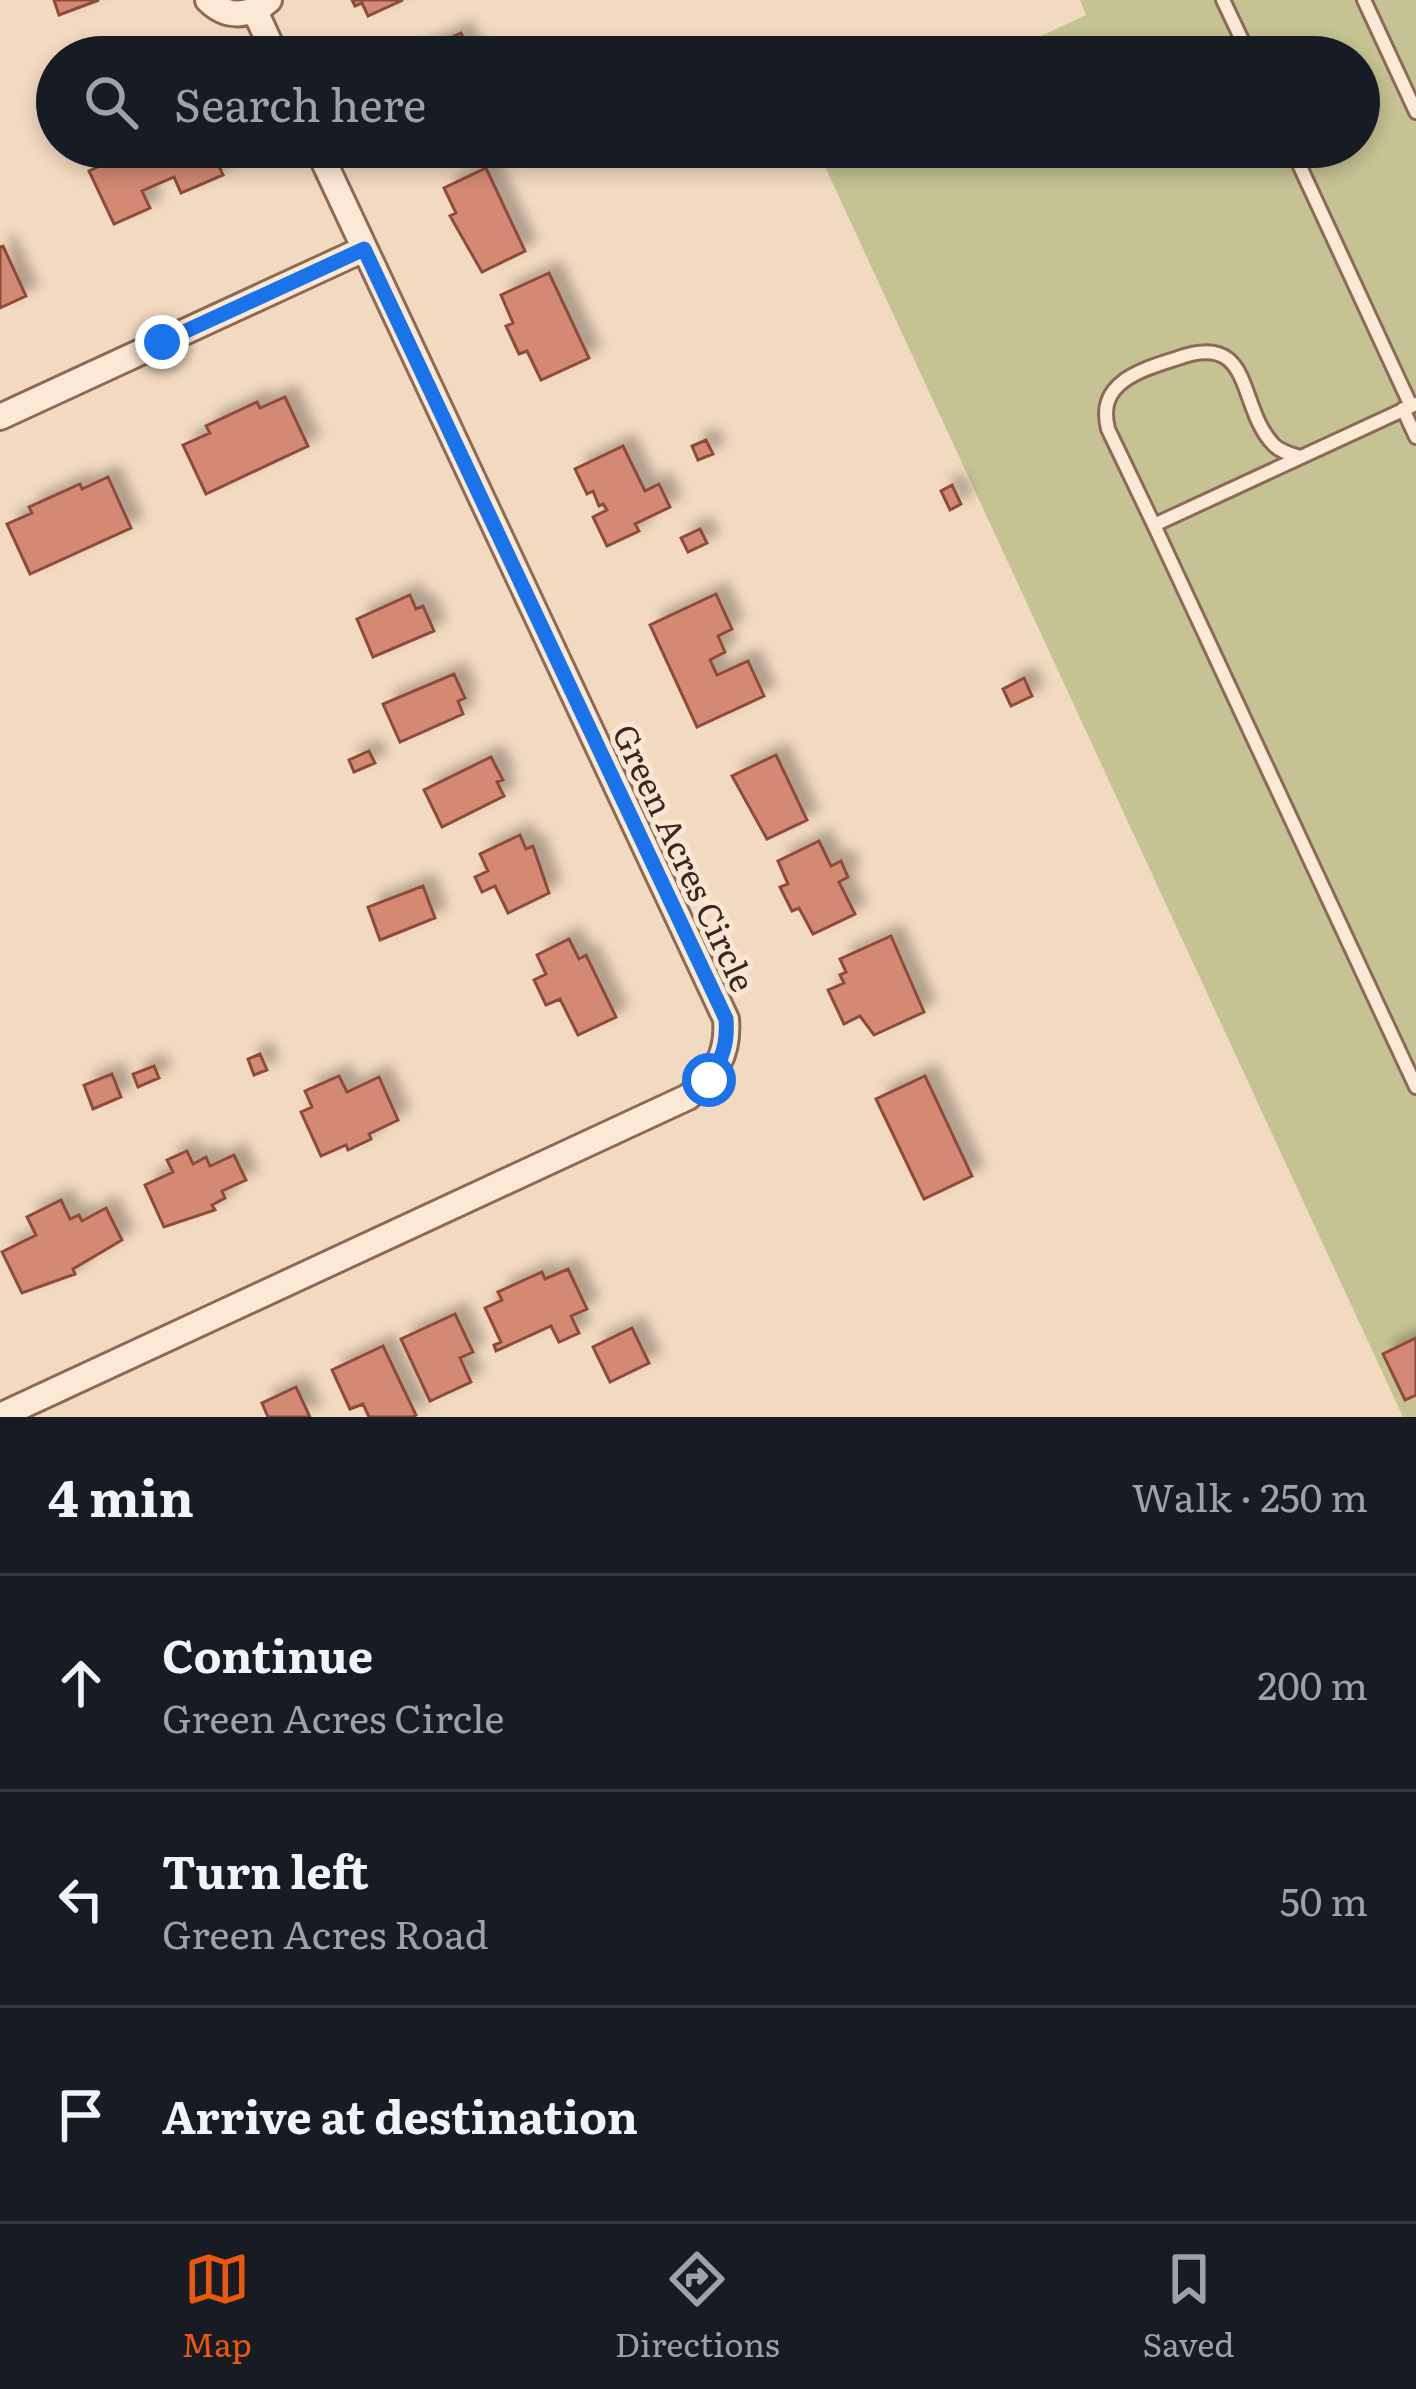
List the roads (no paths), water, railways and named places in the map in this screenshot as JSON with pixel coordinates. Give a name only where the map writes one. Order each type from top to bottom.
[{"type":"street","points":[[208,0],[227,13],[262,5],[270,36]]},
{"type":"street","name":"Green Acres Circle","points":[[0,1416],[688,1097],[709,1080],[722,1060],[726,1019],[327,168]]},
{"type":"street","points":[[0,417],[364,249]]},
{"type":"lane","points":[[1223,0],[1240,36]]},
{"type":"lane","points":[[1364,0],[1416,112]]},
{"type":"lane","points":[[1301,168],[1410,406],[1416,437]]},
{"type":"lane","points":[[1300,458],[1271,442],[1234,364],[1224,354],[1201,350],[1138,373],[1108,397],[1108,429],[1416,1088]]},
{"type":"lane","points":[[1154,525],[1410,406]]}]
